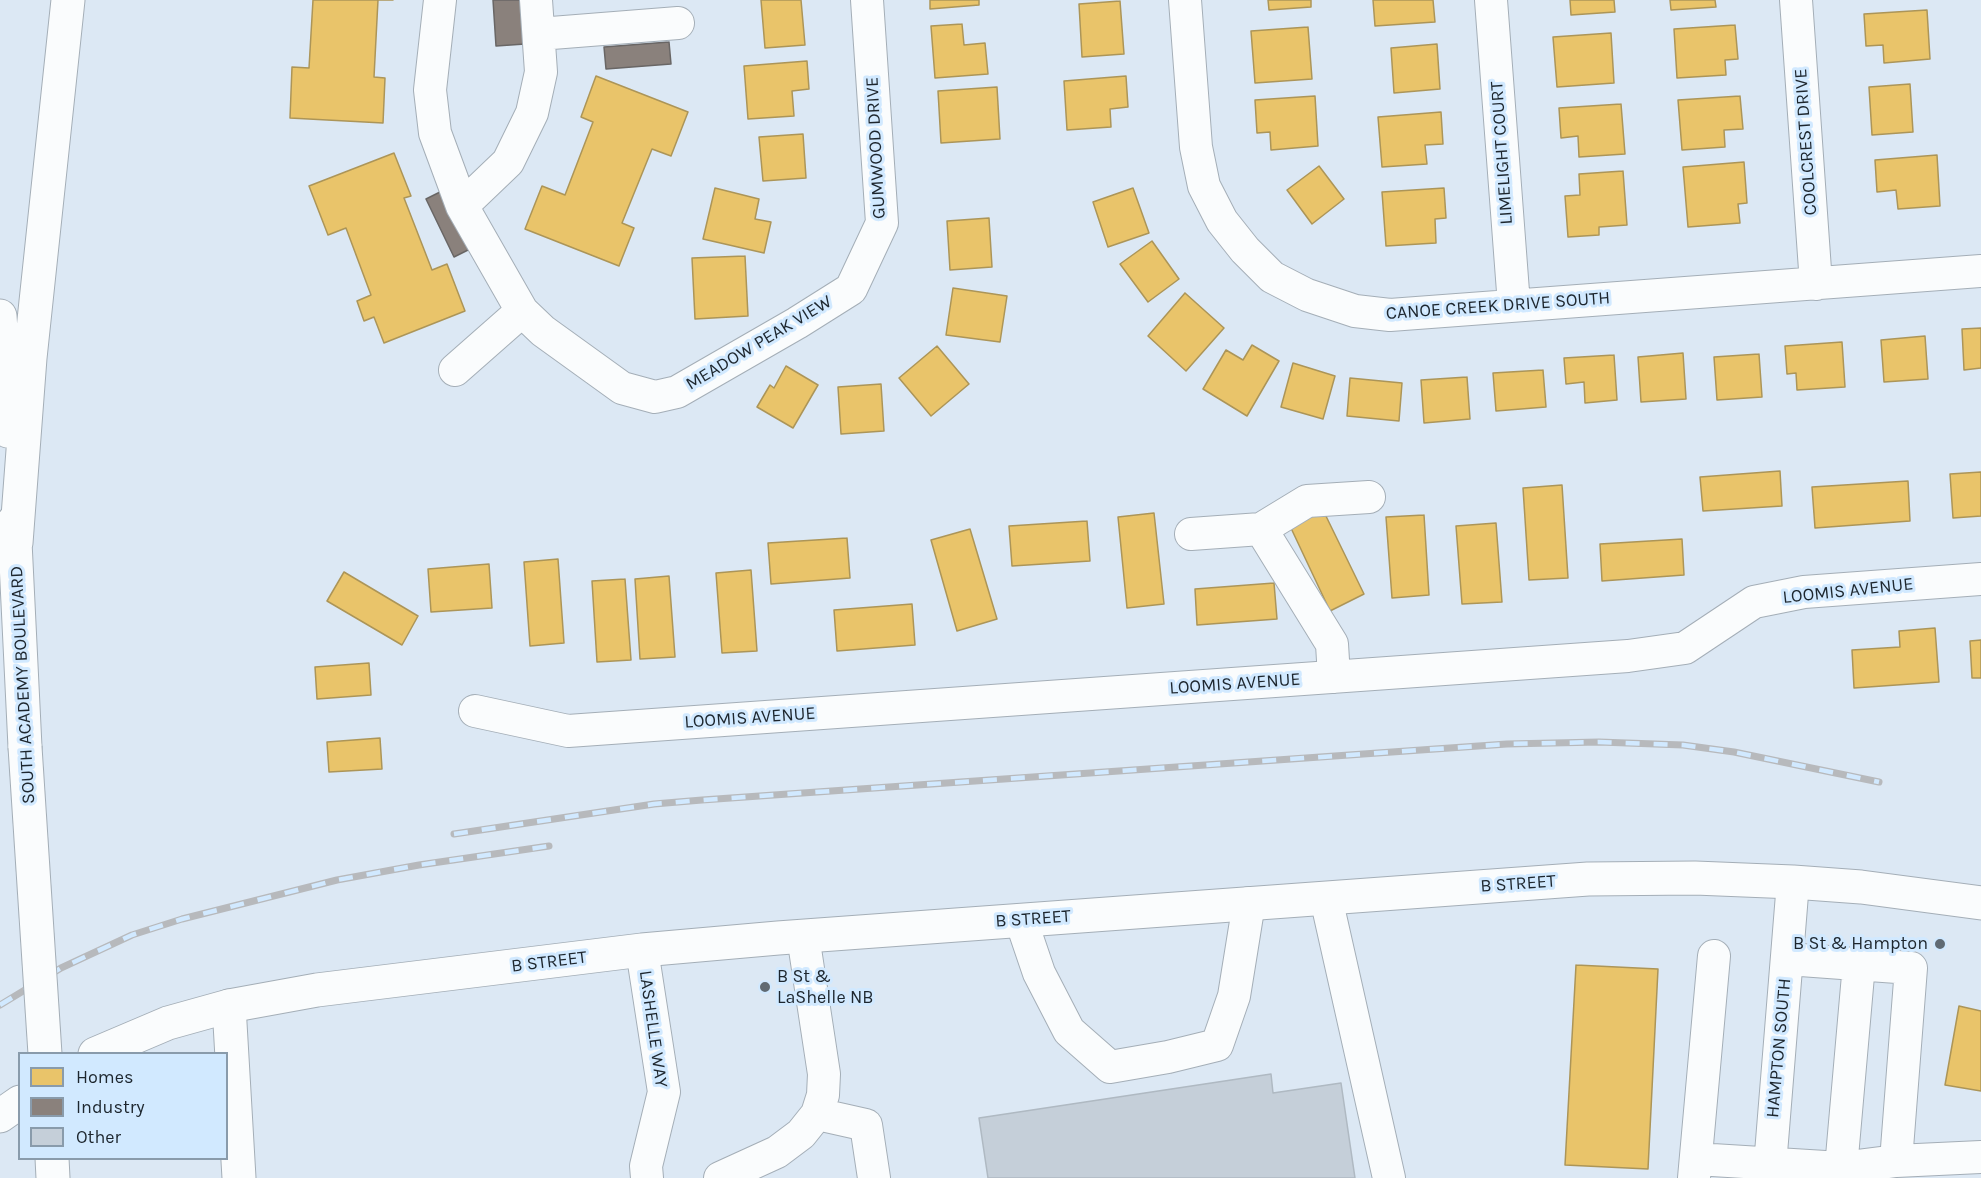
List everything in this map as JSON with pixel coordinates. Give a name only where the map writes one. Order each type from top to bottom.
[{"type":"main road","points":[[16,543],[30,358],[68,0]]},
{"type":"main road","name":"SOUTH ACADEMY BOULEVARD","points":[[0,316],[16,543],[25,747],[45,1052]]},
{"type":"main road","name":"B STREET","points":[[97,1052],[168,1023],[229,1006],[317,990],[642,950],[803,936],[1588,879],[1695,878],[1792,882],[1861,887],[1981,903]]},
{"type":"main road","points":[[229,1006],[239,1178]]},
{"type":"main road","points":[[52,1160],[53,1178]]},
{"type":"street","name":"MEADOW PEAK VIEW","points":[[440,0],[430,90],[435,133],[462,206],[522,311],[543,331],[622,388],[655,397],[677,392],[851,289]]},
{"type":"street","points":[[462,206],[508,162],[532,113],[541,72],[536,0]]},
{"type":"street","name":"GUMWOOD DRIVE","points":[[851,289],[882,223],[867,0]]},
{"type":"street","name":"CANOE CREEK DRIVE SOUTH","points":[[1185,0],[1196,147],[1204,186],[1222,221],[1245,250],[1272,277],[1307,295],[1355,311],[1390,315],[1981,272]]},
{"type":"street","name":"LIMELIGHT COURT","points":[[1491,0],[1514,305]]},
{"type":"street","name":"COOLCREST DRIVE","points":[[1796,0],[1816,284]]},
{"type":"street","points":[[539,34],[678,23]]},
{"type":"street","points":[[455,370],[522,311]]},
{"type":"street","points":[[1191,534],[1262,529],[1307,501],[1369,497]]},
{"type":"street","points":[[1262,529],[1332,644],[1334,677]]},
{"type":"street","name":"LOOMIS AVENUE","points":[[475,711],[568,731],[1628,656],[1685,648],[1754,602],[1804,592],[1981,579]]},
{"type":"street","name":"HAMPTON SOUTH","points":[[1769,1171],[1792,882]]},
{"type":"street","points":[[1326,898],[1389,1178]]},
{"type":"street","points":[[1021,920],[1039,973],[1069,1031],[1110,1067],[1168,1057],[1217,1045],[1234,996],[1249,903]]},
{"type":"street","points":[[720,1178],[777,1152],[801,1134],[817,1114],[823,1095],[824,1074],[803,936]]},
{"type":"street","name":"LASHELLE WAY","points":[[642,950],[664,1092],[646,1166],[646,1178]]},
{"type":"street","points":[[1714,956],[1695,1169],[1769,1171],[1841,1168],[1971,1155],[1981,1157]]},
{"type":"street","points":[[1787,959],[1911,968],[1896,1161]]},
{"type":"street","points":[[1841,1168],[1859,964]]},
{"type":"street","points":[[817,1114],[866,1125],[873,1178]]},
{"type":"building: Homes","points":[[313,0],[378,0],[374,77],[385,78],[383,123],[290,118],[292,67],[309,68]]},
{"type":"building: Homes","points":[[761,0],[801,0],[805,45],[765,48]]},
{"type":"building: Homes","points":[[930,0],[979,0],[979,5],[930,9]]},
{"type":"building: Homes","points":[[1268,0],[1311,0],[1311,7],[1269,10]]},
{"type":"building: Homes","points":[[1373,0],[1433,0],[1435,22],[1375,26]]},
{"type":"building: Homes","points":[[1570,0],[1614,0],[1615,12],[1571,15]]},
{"type":"building: Homes","points":[[1670,0],[1715,0],[1716,7],[1671,10]]},
{"type":"building: Homes","points":[[1120,1],[1124,54],[1082,57],[1079,4]]},
{"type":"building: Homes","points":[[1927,10],[1930,59],[1884,63],[1883,45],[1866,46],[1864,14]]},
{"type":"building: Homes","points":[[962,24],[964,45],[985,43],[988,74],[935,78],[931,26]]},
{"type":"building: Homes","points":[[1735,25],[1738,59],[1725,60],[1726,75],[1677,78],[1674,29]]},
{"type":"building: Homes","points":[[1308,27],[1312,79],[1255,83],[1251,31]]},
{"type":"building: Homes","points":[[1611,33],[1614,83],[1557,87],[1553,37]]},
{"type":"building: Homes","points":[[1437,44],[1440,89],[1394,93],[1391,48]]},
{"type":"building: Homes","points":[[807,61],[809,89],[792,91],[794,116],[748,119],[744,66]]},
{"type":"building: Homes","points":[[596,76],[688,112],[671,156],[652,149],[622,223],[634,228],[619,266],[525,229],[542,186],[565,195],[593,122],[581,117]]},
{"type":"building: Homes","points":[[1126,76],[1128,107],[1110,109],[1111,127],[1067,130],[1064,81]]},
{"type":"building: Homes","points":[[1910,84],[1913,132],[1872,135],[1869,87]]},
{"type":"building: Homes","points":[[997,87],[1000,139],[941,143],[938,91]]},
{"type":"building: Homes","points":[[1315,96],[1318,146],[1271,150],[1270,132],[1257,133],[1255,100]]},
{"type":"building: Homes","points":[[1740,96],[1743,129],[1724,130],[1725,147],[1682,150],[1678,100]]},
{"type":"building: Homes","points":[[1621,104],[1625,154],[1579,157],[1578,136],[1561,138],[1559,108]]},
{"type":"building: Homes","points":[[1441,112],[1443,144],[1425,145],[1427,164],[1382,167],[1378,117]]},
{"type":"building: Homes","points":[[803,134],[806,178],[763,181],[759,137]]},
{"type":"building: Homes","points":[[394,153],[411,196],[404,198],[432,270],[447,264],[465,311],[384,343],[374,317],[364,321],[357,301],[371,295],[346,228],[328,235],[309,186]]},
{"type":"building: Homes","points":[[1937,155],[1940,206],[1898,209],[1896,190],[1877,192],[1875,160]]},
{"type":"building: Homes","points":[[1744,162],[1747,203],[1738,204],[1740,223],[1688,227],[1683,167]]},
{"type":"building: Homes","points":[[1319,166],[1344,199],[1312,224],[1287,190]]},
{"type":"building: Homes","points":[[1623,171],[1627,225],[1599,227],[1599,235],[1568,237],[1565,196],[1580,195],[1579,174]]},
{"type":"building: Homes","points":[[715,188],[759,199],[755,219],[771,222],[764,253],[703,239]]},
{"type":"building: Homes","points":[[1133,188],[1149,233],[1108,247],[1093,202]]},
{"type":"building: Homes","points":[[1444,188],[1446,218],[1435,219],[1436,243],[1386,246],[1382,192]]},
{"type":"building: Homes","points":[[989,218],[992,267],[950,270],[947,221]]},
{"type":"building: Homes","points":[[1152,241],[1179,279],[1148,302],[1120,264]]},
{"type":"building: Homes","points":[[745,256],[748,316],[695,319],[692,258]]},
{"type":"building: Homes","points":[[953,288],[1007,296],[1000,342],[946,335]]},
{"type":"building: Homes","points":[[1185,293],[1224,328],[1186,371],[1148,336]]},
{"type":"building: Homes","points":[[1981,328],[1981,368],[1964,370],[1962,329]]},
{"type":"building: Homes","points":[[1925,336],[1928,379],[1884,382],[1881,340]]},
{"type":"building: Homes","points":[[1842,342],[1845,387],[1797,390],[1796,373],[1787,374],[1785,346]]},
{"type":"building: Homes","points":[[1252,345],[1279,361],[1247,416],[1203,389],[1226,350],[1243,360]]},
{"type":"building: Homes","points":[[937,346],[969,384],[931,416],[899,378]]},
{"type":"building: Homes","points":[[1683,353],[1686,399],[1641,402],[1638,357]]},
{"type":"building: Homes","points":[[1759,354],[1762,397],[1717,400],[1714,357]]},
{"type":"building: Homes","points":[[1614,355],[1617,400],[1585,403],[1584,382],[1566,384],[1564,358]]},
{"type":"building: Homes","points":[[1293,363],[1335,376],[1323,419],[1281,407]]},
{"type":"building: Homes","points":[[786,366],[818,385],[793,428],[757,407],[770,385],[774,388]]},
{"type":"building: Homes","points":[[1543,370],[1546,407],[1496,411],[1493,373]]},
{"type":"building: Homes","points":[[1467,377],[1470,419],[1424,423],[1421,380]]},
{"type":"building: Homes","points":[[1350,378],[1402,383],[1399,421],[1347,416]]},
{"type":"building: Homes","points":[[881,384],[884,431],[841,434],[838,387]]},
{"type":"building: Homes","points":[[1780,471],[1782,506],[1703,511],[1700,477]]},
{"type":"building: Homes","points":[[1981,472],[1981,516],[1953,518],[1950,474]]},
{"type":"building: Homes","points":[[1908,481],[1910,521],[1815,528],[1812,487]]},
{"type":"building: Homes","points":[[1562,485],[1568,578],[1529,580],[1523,488]]},
{"type":"building: Homes","points":[[1323,510],[1364,594],[1330,611],[1290,526]]},
{"type":"building: Homes","points":[[1154,513],[1164,604],[1127,608],[1118,517]]},
{"type":"building: Homes","points":[[1424,515],[1429,595],[1392,598],[1386,517]]},
{"type":"building: Homes","points":[[1087,521],[1090,561],[1012,566],[1009,526]]},
{"type":"building: Homes","points":[[1496,523],[1502,602],[1462,604],[1456,526]]},
{"type":"building: Homes","points":[[970,529],[997,619],[957,631],[931,540]]},
{"type":"building: Homes","points":[[847,538],[850,578],[771,584],[768,543]]},
{"type":"building: Homes","points":[[1682,539],[1684,575],[1602,581],[1600,544]]},
{"type":"building: Homes","points":[[558,559],[564,643],[530,646],[524,562]]},
{"type":"building: Homes","points":[[489,564],[492,608],[431,612],[428,569]]},
{"type":"building: Homes","points":[[751,570],[757,651],[722,653],[716,573]]},
{"type":"building: Homes","points":[[344,572],[418,616],[402,645],[327,601]]},
{"type":"building: Homes","points":[[669,576],[675,657],[640,659],[635,579]]},
{"type":"building: Homes","points":[[625,579],[631,660],[597,662],[592,581]]},
{"type":"building: Homes","points":[[1274,583],[1277,619],[1197,625],[1195,589]]},
{"type":"building: Homes","points":[[912,604],[915,645],[837,651],[834,610]]},
{"type":"building: Homes","points":[[1935,628],[1939,682],[1854,688],[1852,650],[1900,647],[1899,631]]},
{"type":"building: Homes","points":[[1981,640],[1981,678],[1972,678],[1970,641]]},
{"type":"building: Homes","points":[[369,663],[371,695],[317,699],[315,667]]},
{"type":"building: Homes","points":[[380,738],[382,769],[329,772],[327,742]]},
{"type":"building: Homes","points":[[1576,965],[1658,969],[1648,1169],[1565,1165]]},
{"type":"building: Homes","points":[[1959,1006],[1981,1011],[1981,1091],[1945,1085]]},
{"type":"building: Industry","points":[[493,0],[522,0],[525,44],[496,46]]},
{"type":"building: Industry","points":[[669,42],[671,64],[606,69],[604,47]]},
{"type":"building: Industry","points":[[444,190],[472,248],[454,257],[426,199]]},
{"type":"building: Other","points":[[1271,1074],[1273,1093],[1341,1083],[1355,1178],[988,1178],[979,1118]]},
{"type":"railway","points":[[454,834],[654,804],[1507,744],[1599,742],[1683,745],[1734,752],[1879,782]]},
{"type":"railway","points":[[0,1005],[61,968],[132,935],[182,919],[337,880],[419,865],[549,846]]},
{"type":"place","name":"B St & Hampton","points":[[1940,944]]},
{"type":"place","name":"B St & LaShelle NB","points":[[765,987]]}]
